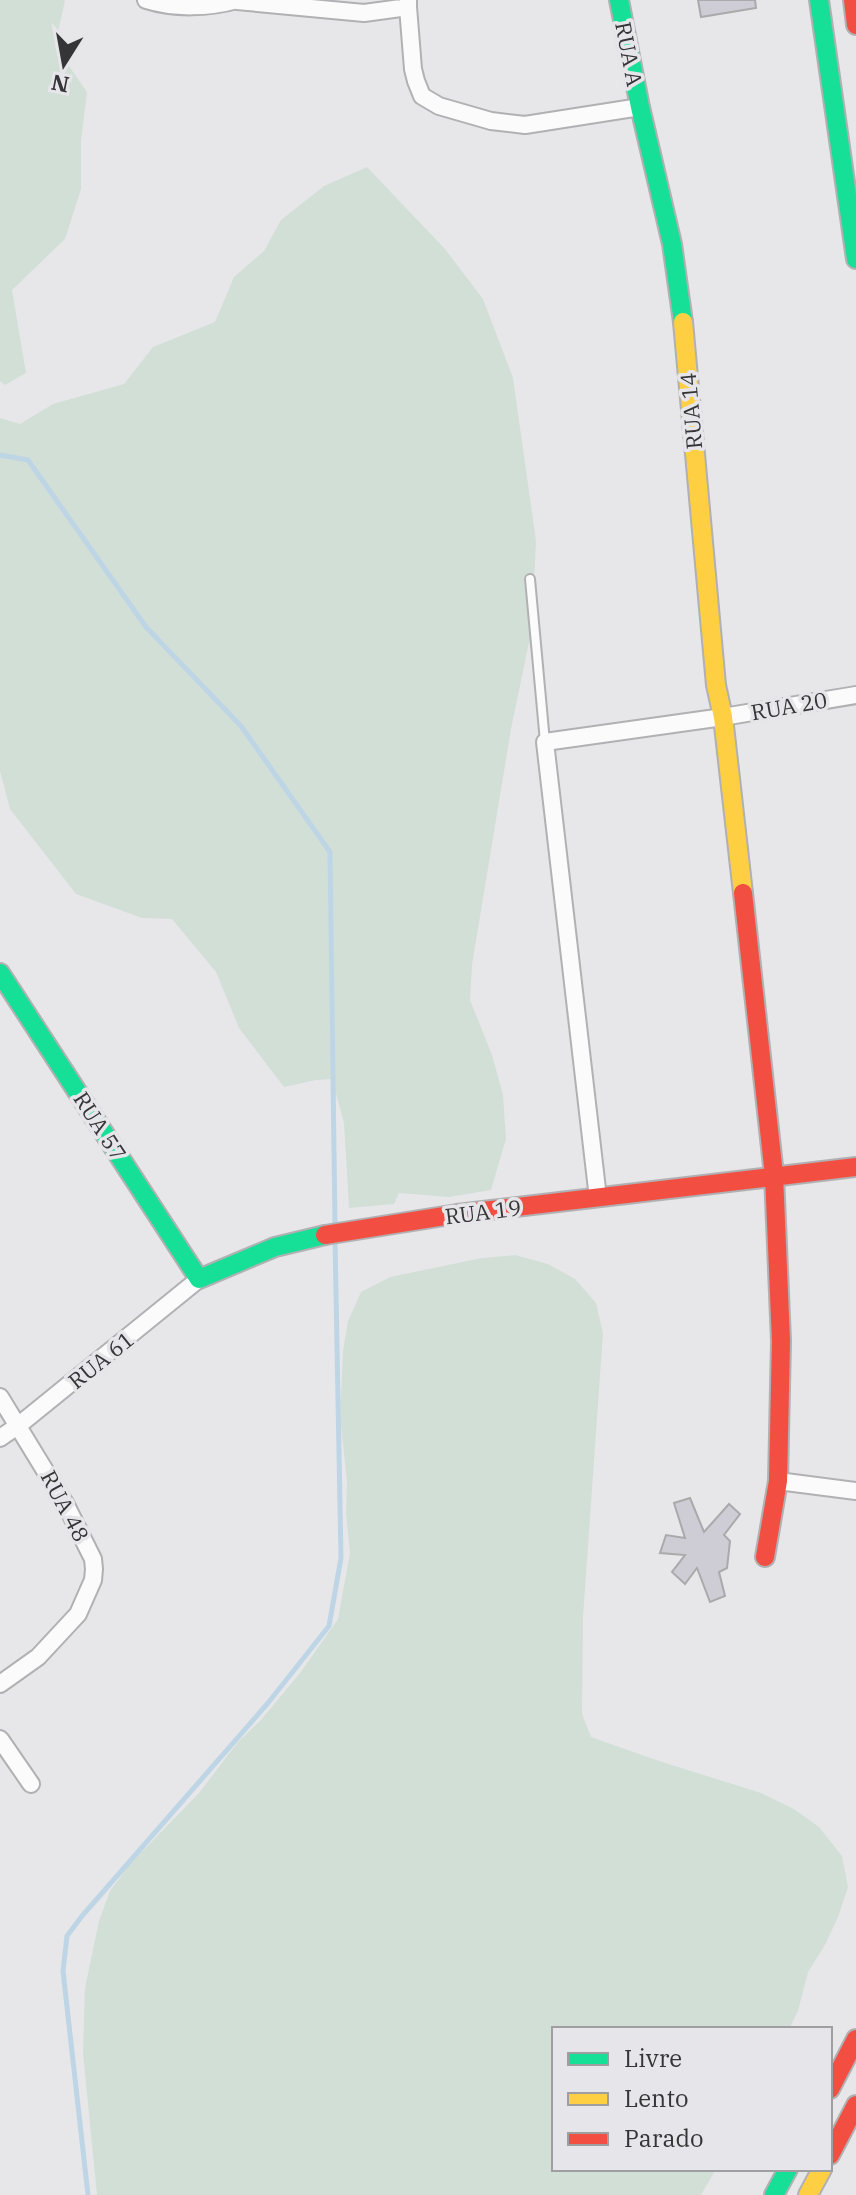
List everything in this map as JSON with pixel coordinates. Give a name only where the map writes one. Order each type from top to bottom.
[{"type":"main road","name":"RUA A","points":[[619,0],[640,107]]},
{"type":"main road","points":[[819,0],[856,259]]},
{"type":"main road","points":[[853,0],[856,25]]},
{"type":"main road","name":"RUA 14","points":[[640,107],[663,202],[681,305],[716,685],[723,717]]},
{"type":"main road","points":[[723,717],[774,1175],[781,1341],[778,1481],[765,1557]]},
{"type":"main road","name":"RUA 57","points":[[0,973],[199,1279]]},
{"type":"main road","name":"RUA 19","points":[[199,1279],[275,1247],[342,1231],[457,1214],[856,1167]]},
{"type":"main road","points":[[832,2085],[856,2039]]},
{"type":"main road","points":[[832,2151],[856,2105]]},
{"type":"main road","points":[[774,2195],[787,2171]]},
{"type":"main road","points":[[808,2195],[821,2171]]},
{"type":"street","points":[[146,0],[197,6],[237,0],[364,13],[408,3],[416,81],[422,96],[439,106],[491,121],[525,125],[640,107]]},
{"type":"street","name":"RUA 20","points":[[545,742],[856,695]]},
{"type":"street","points":[[545,742],[598,1198]]},
{"type":"street","name":"RUA 61","points":[[0,1438],[199,1279]]},
{"type":"street","name":"RUA 48","points":[[0,1397],[66,1505],[93,1559],[93,1580],[78,1614],[38,1657],[0,1684]]},
{"type":"street","points":[[778,1481],[856,1491]]},
{"type":"street","points":[[0,1739],[31,1784]]},
{"type":"lane","points":[[530,579],[545,742]]},
{"type":"shaded area","points":[[0,0],[65,0],[55,46],[87,92],[81,141],[81,189],[65,239],[12,290],[26,373],[5,385],[0,381]]},
{"type":"shaded area","points":[[367,167],[445,249],[483,299],[513,378],[536,541],[532,628],[511,729],[472,965],[470,1000],[492,1055],[503,1095],[506,1139],[491,1190],[449,1197],[399,1193],[394,1204],[349,1208],[344,1123],[332,1079],[284,1087],[239,1028],[216,972],[172,919],[142,918],[76,894],[10,809],[0,771],[0,418],[20,424],[53,404],[124,384],[153,347],[215,322],[234,277],[264,251],[281,220],[324,186]]},
{"type":"shaded area","points":[[515,1255],[548,1264],[575,1279],[596,1303],[603,1333],[583,1617],[582,1714],[591,1737],[761,1793],[794,1809],[819,1827],[842,1856],[848,1887],[838,1917],[808,1972],[798,2011],[790,2027],[552,2027],[552,2171],[715,2171],[701,2195],[97,2195],[83,2053],[85,1988],[99,1921],[110,1891],[130,1864],[199,1793],[237,1743],[260,1721],[300,1673],[338,1619],[350,1553],[340,1417],[343,1351],[348,1321],[361,1292],[390,1277],[482,1258]]},
{"type":"building","points":[[698,0],[755,0],[756,8],[701,17]]},
{"type":"building","points":[[690,1498],[704,1532],[729,1504],[740,1514],[724,1535],[730,1541],[727,1568],[719,1572],[725,1596],[710,1602],[697,1568],[685,1584],[672,1572],[685,1555],[660,1553],[666,1535],[685,1538],[674,1503]]},
{"type":"waterway","points":[[0,455],[28,460],[146,627],[241,726],[330,852],[335,1226]]},
{"type":"waterway","points":[[88,2195],[63,1971],[67,1936],[268,1703],[329,1626],[341,1558],[335,1240]]},
{"type":"traffic: fast","points":[[619,0],[672,244],[683,322]]},
{"type":"traffic: fast","points":[[819,0],[856,259]]},
{"type":"traffic: fast","points":[[0,973],[199,1279],[275,1247],[325,1235]]},
{"type":"traffic: fast","points":[[774,2195],[787,2171]]},
{"type":"traffic: slow","points":[[683,322],[716,685],[723,717],[743,893]]},
{"type":"traffic: slow","points":[[808,2195],[821,2171]]},
{"type":"traffic: jam","points":[[853,0],[856,25]]},
{"type":"traffic: jam","points":[[743,893],[774,1175],[781,1341],[778,1481],[765,1557]]},
{"type":"traffic: jam","points":[[325,1235],[457,1214],[856,1167]]},
{"type":"traffic: jam","points":[[832,2085],[856,2039]]},
{"type":"traffic: jam","points":[[832,2151],[856,2105]]}]
